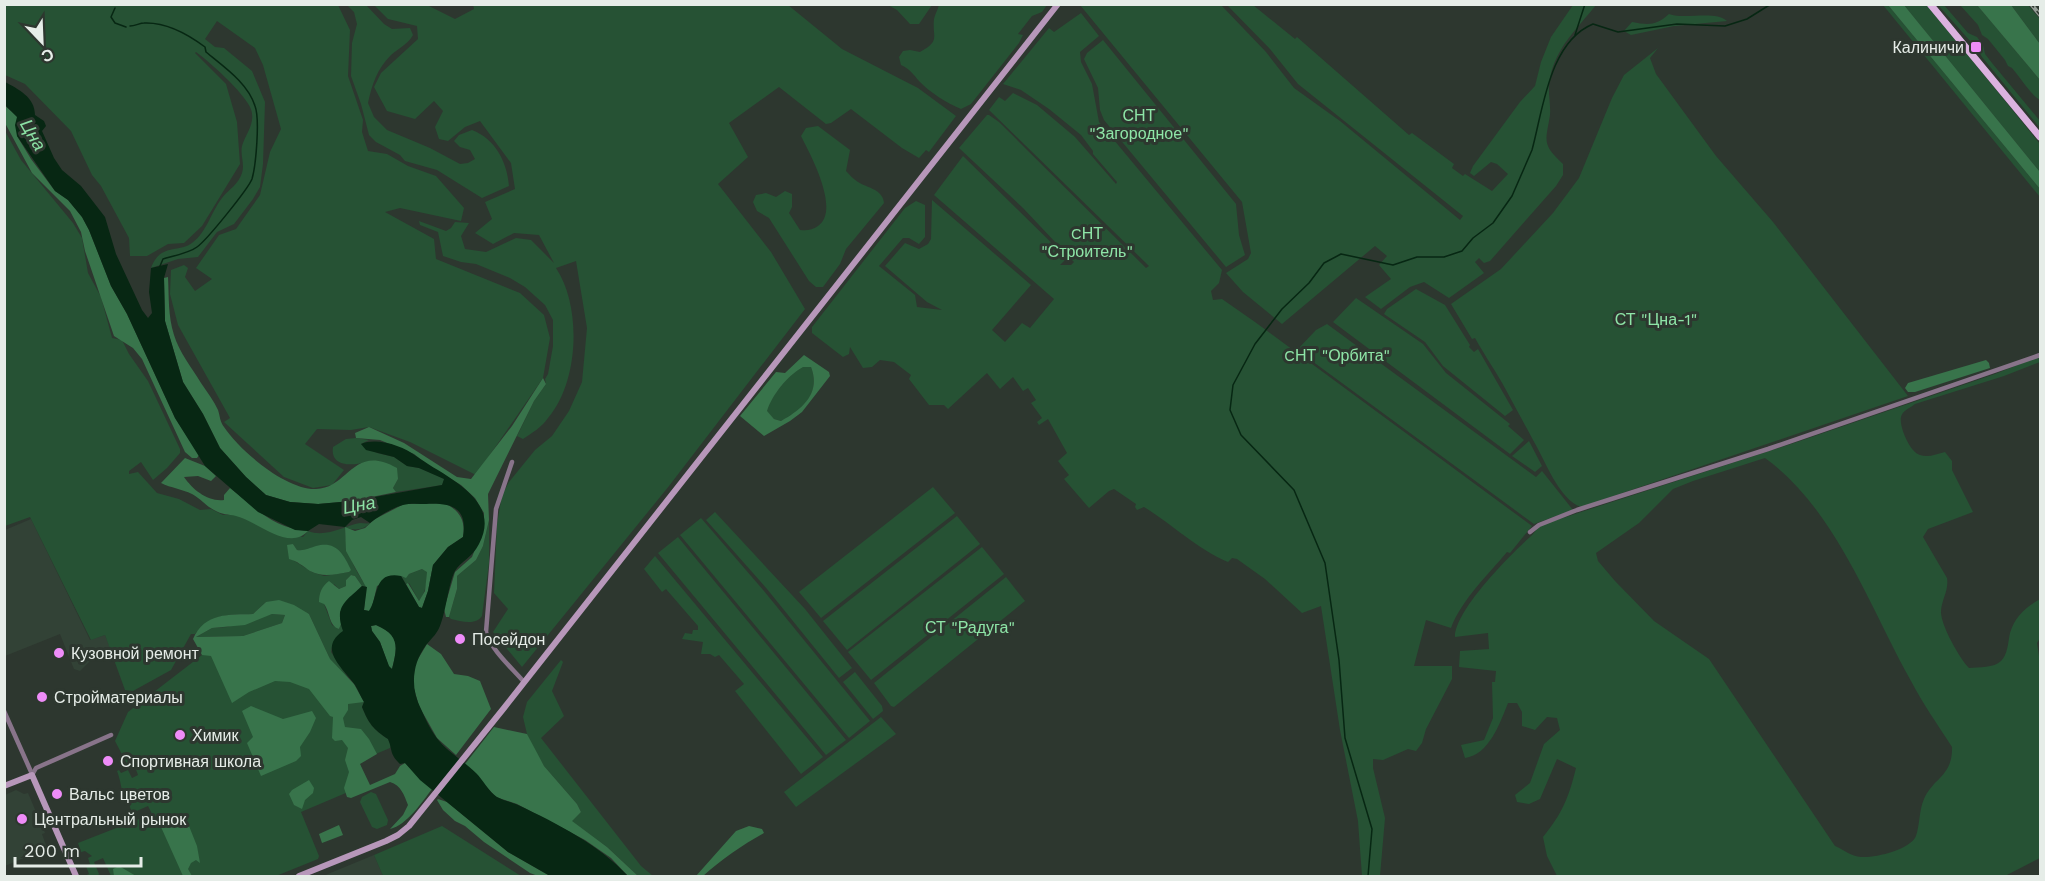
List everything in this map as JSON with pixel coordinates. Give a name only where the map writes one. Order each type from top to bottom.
[{"type":"main road","points":[[299,876],[398,835],[426,806],[1058,4]]},
{"type":"main road","points":[[1930,4],[2040,137]]},
{"type":"main road","points":[[4,786],[33,775],[76,876]]},
{"type":"street","points":[[1530,532],[1539,525],[1577,510],[1774,447],[2040,355]]},
{"type":"street","points":[[512,462],[496,508],[486,632],[488,638],[524,682]]},
{"type":"street","points":[[4,711],[33,775]]},
{"type":"street","points":[[33,775],[36,768],[111,735]]},
{"type":"shaded area","points":[[31,519],[90,640],[105,635],[112,652],[102,657],[100,653],[97,654],[80,671],[74,669],[60,634],[5,656],[5,530]]},
{"type":"shaded area","name":"Центральный рынок","points":[[16,790],[24,794],[28,793],[45,833],[42,834],[47,848],[5,866],[5,795]]},
{"type":"shaded area","points":[[374,855],[383,876],[323,876]]},
{"type":"green space","points":[[473,4],[788,5],[842,49],[918,88],[956,116],[929,152],[926,150],[919,158],[902,148],[851,109],[826,124],[779,87],[729,123],[748,157],[718,184],[771,252],[805,309],[669,486],[522,667],[493,632],[508,609],[494,593],[497,524],[502,495],[509,482],[535,450],[552,436],[569,411],[582,382],[587,328],[576,261],[556,268],[570,303],[573,323],[571,365],[566,385],[546,421],[523,439],[517,436],[534,401],[546,384],[545,379],[553,346],[553,320],[545,305],[525,287],[510,278],[476,264],[443,256],[438,232],[420,225],[419,221],[446,231],[455,222],[469,223],[461,236],[465,249],[486,252],[516,238],[531,240],[554,263],[539,235],[514,233],[493,244],[475,233],[492,219],[485,202],[515,189],[511,163],[480,121],[465,127],[448,141],[439,139],[435,127],[443,111],[434,101],[415,119],[387,111],[374,87],[381,73],[418,39],[417,26],[388,19],[374,5],[427,5],[455,19],[474,9]]},
{"type":"green space","points":[[939,4],[1047,5],[1042,12],[1032,16],[1018,34],[1023,35],[1019,43],[971,104],[961,109],[928,89],[901,65],[899,57],[903,51],[920,52],[931,45],[934,38],[934,19]]},
{"type":"green space","points":[[4,5],[338,5],[350,30],[348,76],[363,120],[362,132],[368,151],[387,154],[408,166],[436,176],[464,208],[461,221],[400,208],[385,212],[434,239],[436,259],[520,293],[544,315],[550,338],[543,378],[476,475],[410,442],[369,427],[351,430],[317,429],[305,444],[344,470],[332,485],[313,488],[284,477],[224,422],[230,418],[178,325],[170,294],[171,270],[184,265],[188,268],[185,277],[195,291],[212,279],[196,268],[219,235],[236,229],[260,195],[270,152],[281,129],[263,65],[255,48],[217,21],[205,39],[215,47],[224,48],[252,71],[265,102],[260,187],[234,224],[217,232],[198,257],[178,259],[151,268],[159,255],[187,246],[197,238],[222,198],[238,181],[243,170],[242,146],[252,123],[250,107],[218,70],[195,53],[226,84],[237,122],[240,164],[202,226],[184,243],[168,244],[147,256],[130,256],[129,238],[101,186],[92,175],[71,131],[25,84],[5,75]]},
{"type":"green space","points":[[347,5],[366,5],[384,24],[392,29],[410,28],[413,35],[386,60],[376,77],[368,103],[374,117],[387,130],[430,148],[460,164],[475,159],[470,150],[460,147],[454,141],[459,135],[472,130],[480,134],[498,152],[506,168],[509,186],[482,198],[437,170],[405,161],[400,155],[376,142],[369,135],[351,76],[352,43],[357,24],[354,12]]},
{"type":"green space","points":[[888,5],[932,5],[919,24],[910,24],[897,10]]},
{"type":"green space","points":[[1080,5],[1221,5],[1266,52],[1294,88],[1340,121],[1460,220],[1463,216],[1298,84],[1270,49],[1227,5],[1253,5],[1295,39],[1297,37],[1409,135],[1412,133],[1454,164],[1452,168],[1463,176],[1465,174],[1492,191],[1508,174],[1497,164],[1491,162],[1474,176],[1470,173],[1473,166],[1520,102],[1535,86],[1551,37],[1573,5],[1596,5],[1562,47],[1550,78],[1547,142],[1551,152],[1563,164],[1563,175],[1490,261],[1484,263],[1479,258],[1475,262],[1484,273],[1449,298],[1424,282],[1410,287],[1381,309],[1365,297],[1391,279],[1379,265],[1387,256],[1375,246],[1282,324],[1243,292],[1226,273],[1248,259],[1251,253],[1242,202]]},
{"type":"green space","points":[[1883,5],[1888,5],[2040,189],[2040,197]]},
{"type":"green space","points":[[1888,5],[1904,5],[2040,172],[2040,189]]},
{"type":"green space","points":[[1904,5],[1927,5],[2040,144],[2040,172]]},
{"type":"green space","points":[[1938,5],[1944,5],[1968,33],[1977,37],[1983,45],[1985,54],[2040,121],[2040,128],[1982,57],[1977,48],[1980,46],[1975,40],[1971,42]]},
{"type":"green space","points":[[1960,5],[1977,5],[2040,80],[2040,100],[2008,66]]},
{"type":"green space","points":[[1977,5],[2011,5],[2040,44],[2040,80]]},
{"type":"green space","points":[[2011,5],[2028,5],[2040,19],[2040,44]]},
{"type":"green space","name":"CНТ \"Строитель\"","points":[[1081,13],[1099,36],[1080,52],[1081,62],[1092,84],[1099,122],[1222,270],[1219,283],[1211,291],[1213,300],[1222,299],[1255,322],[1532,526],[1476,588],[1462,607],[1451,628],[1426,620],[1414,666],[1452,666],[1452,679],[1416,751],[1408,749],[1383,760],[1373,759],[1385,818],[1380,876],[1362,876],[1358,821],[1340,730],[1321,606],[1302,613],[1265,579],[1237,559],[1232,558],[1228,562],[1217,557],[1144,507],[1137,510],[1136,504],[1114,489],[1089,508],[1064,479],[1069,475],[1058,461],[1067,453],[1048,419],[1039,425],[1037,422],[1042,418],[1031,403],[1036,400],[1028,388],[1023,391],[1013,377],[1000,389],[987,373],[948,409],[944,405],[929,405],[909,379],[911,375],[894,362],[880,360],[872,367],[863,368],[850,347],[849,354],[843,357],[812,333],[812,327],[905,208],[916,201],[925,205],[925,237],[919,244],[909,238],[903,238],[879,266],[915,295],[917,307],[942,310],[927,302],[885,266],[905,243],[919,249],[928,244],[931,239],[932,200],[1031,285],[992,330],[1005,342],[1022,323],[1030,328],[1054,299],[934,195],[963,156],[1067,258],[1060,265],[1071,265],[1074,262],[1023,208],[959,148],[987,115],[999,122],[1146,268],[1149,266],[989,110],[999,97],[1005,101],[1013,93],[1037,105],[1075,137],[1116,184],[1117,182],[1093,154],[1081,135],[1021,90],[1003,84],[1049,28],[1054,32]]},
{"type":"green space","points":[[1669,14],[1715,16],[1727,21],[1674,26],[1631,35],[1624,31],[1632,22],[1652,24]]},
{"type":"green space","name":"СНТ \"Загородное\"","points":[[1103,40],[1236,204],[1239,235],[1245,255],[1226,267],[1104,120],[1100,110],[1098,88],[1084,59],[1087,53]]},
{"type":"green space","name":"СТ \"Цна-1\"","points":[[1658,48],[1650,58],[1656,74],[1716,156],[1773,222],[1908,396],[1581,507],[1566,496],[1553,478],[1499,377],[1451,304],[1501,269],[1553,213],[1579,178],[1624,75]]},
{"type":"green space","points":[[4,105],[18,117],[17,136],[31,159],[55,191],[68,200],[82,217],[111,286],[127,314],[175,418],[199,455],[197,458],[192,458],[185,452],[142,359],[133,348],[114,336],[85,251],[81,232],[70,211],[32,173],[5,123]]},
{"type":"green space","points":[[818,126],[850,150],[846,171],[856,181],[878,192],[884,203],[846,249],[840,264],[823,287],[816,287],[809,281],[769,218],[757,211],[753,202],[756,195],[766,193],[776,197],[785,191],[792,194],[792,207],[789,213],[800,230],[809,230],[818,226],[824,218],[825,195],[822,182],[801,136],[806,128]]},
{"type":"green space","points":[[4,129],[21,160],[73,223],[82,238],[88,273],[101,297],[112,338],[122,340],[148,381],[180,449],[180,453],[167,468],[153,480],[141,462],[129,471],[129,474],[138,472],[157,493],[179,499],[200,510],[211,509],[223,515],[236,515],[303,537],[308,531],[321,533],[360,523],[370,523],[358,529],[345,528],[351,559],[367,587],[362,586],[355,576],[351,575],[346,580],[346,586],[339,589],[334,584],[324,604],[332,625],[339,629],[341,624],[344,631],[335,640],[331,652],[364,702],[362,707],[369,722],[388,739],[391,745],[390,748],[359,761],[367,784],[301,812],[319,856],[318,859],[276,876],[111,876],[103,858],[94,862],[98,876],[84,876],[89,874],[86,866],[90,864],[88,858],[92,856],[85,851],[81,852],[78,843],[152,814],[148,806],[132,813],[127,798],[124,798],[117,771],[121,773],[128,770],[132,778],[138,775],[134,764],[128,766],[115,741],[128,712],[202,655],[329,657],[309,614],[266,602],[253,614],[215,618],[195,634],[191,634],[171,670],[133,691],[125,690],[105,635],[91,640],[30,517],[5,526]],"holes":[[[293,544],[297,550],[304,551],[318,546],[349,572],[324,576],[312,572],[293,560]]]},
{"type":"green space","points":[[168,277],[170,314],[176,341],[218,410],[223,425],[241,447],[278,476],[304,488],[327,487],[361,463],[382,462],[397,468],[398,479],[393,488],[396,492],[352,501],[318,504],[290,502],[266,495],[246,477],[220,448],[183,382],[165,321],[164,278]]},
{"type":"green space","name":"CНТ \"Орбита\"","points":[[1416,289],[1445,305],[1470,345],[1469,347],[1474,352],[1478,349],[1513,410],[1505,416],[1443,366],[1425,342],[1384,314],[1387,309]]},
{"type":"green space","name":"CНТ \"Орбита\"","points":[[1356,298],[1423,344],[1446,373],[1510,424],[1508,426],[1524,440],[1510,454],[1333,322]]},
{"type":"green space","name":"CНТ \"Орбита\"","points":[[1327,324],[1536,477],[1542,471],[1573,510],[1534,524],[1297,350],[1316,330]]},
{"type":"green space","points":[[804,355],[829,372],[830,376],[802,412],[764,436],[740,416],[776,372],[785,373]],"holes":[[[803,367],[811,367],[814,385],[808,399],[781,421],[774,419],[767,411],[777,392],[797,371]]]},
{"type":"green space","points":[[2040,356],[2040,362],[2004,376],[1915,404],[1903,413],[1901,421],[1906,439],[1916,453],[1926,456],[1945,452],[1952,461],[1952,470],[1973,512],[1928,529],[1923,537],[1947,578],[1942,617],[1956,649],[1969,668],[1990,666],[2001,661],[2018,617],[2040,599],[2040,638],[2037,643],[2040,662],[2040,858],[2005,876],[1557,876],[1547,856],[1543,837],[1564,805],[1576,768],[1557,759],[1540,799],[1529,804],[1517,802],[1515,795],[1530,783],[1544,744],[1560,730],[1557,718],[1547,717],[1535,730],[1522,726],[1522,712],[1517,703],[1508,703],[1493,737],[1481,751],[1465,758],[1461,745],[1484,740],[1493,718],[1492,682],[1495,682],[1496,671],[1459,667],[1460,651],[1489,649],[1488,633],[1455,637],[1457,626],[1464,613],[1485,584],[1538,528],[1547,523],[1800,441],[1995,374]],"holes":[[[1765,458],[1790,479],[1831,531],[1916,690],[1952,747],[1946,771],[1924,799],[1916,836],[1900,849],[1883,854],[1857,856],[1835,846],[1709,659],[1654,621],[1615,581],[1598,561],[1596,553],[1639,523],[1673,489],[1693,481]]]},
{"type":"green space","points":[[1986,360],[1990,368],[1915,392],[1908,392],[1905,388],[1908,383]]},
{"type":"green space","points":[[803,366],[811,367],[814,385],[812,392],[796,411],[781,421],[774,419],[766,411],[776,392]]},
{"type":"green space","points":[[543,378],[546,384],[534,401],[488,494],[489,520],[483,546],[476,560],[457,576],[457,589],[449,617],[446,617],[444,609],[455,572],[472,557],[484,526],[484,513],[475,498],[461,485],[414,454],[380,440],[356,438],[355,433],[369,427],[404,443],[457,477],[471,479],[512,426]]},
{"type":"green space","points":[[346,439],[369,440],[361,444],[377,453],[394,457],[407,466],[419,468],[445,479],[442,485],[396,492],[393,488],[398,479],[366,462],[343,464],[338,462],[333,454],[333,447]]},
{"type":"green space","points":[[1529,441],[1542,466],[1535,472],[1512,456]]},
{"type":"green space","points":[[185,458],[205,466],[216,476],[211,481],[198,476],[184,477],[201,494],[212,499],[224,500],[224,495],[230,488],[274,521],[284,526],[308,531],[300,537],[282,537],[244,519],[217,512],[192,494],[161,483]]},
{"type":"green space","points":[[933,487],[955,513],[821,618],[799,592]]},
{"type":"green space","points":[[444,503],[460,516],[463,537],[448,547],[433,565],[422,608],[419,607],[406,584],[408,583],[419,601],[425,591],[427,572],[422,569],[409,574],[406,578],[401,576],[377,586],[372,607],[369,611],[364,610],[366,587],[346,551],[345,527],[355,531],[365,528],[375,519],[404,504]]},
{"type":"green space","points":[[715,512],[805,609],[852,668],[839,678],[767,589],[706,520]]},
{"type":"green space","points":[[957,516],[980,544],[847,650],[823,621]]},
{"type":"green space","points":[[701,518],[870,721],[849,738],[680,535]]},
{"type":"green space","points":[[489,520],[489,563],[482,616],[472,622],[451,619],[449,617],[457,589],[457,576],[476,560],[483,546]]},
{"type":"green space","points":[[678,537],[846,740],[826,755],[658,553]]},
{"type":"green space","points":[[293,544],[297,550],[323,545],[334,547],[345,558],[351,570],[330,575],[310,571],[289,559],[287,545]]},
{"type":"green space","points":[[982,547],[1004,574],[871,680],[848,652]]},
{"type":"green space","points":[[655,556],[823,757],[801,774],[735,691],[744,684],[719,655],[715,657],[710,654],[701,654],[703,642],[682,639],[685,633],[692,634],[693,630],[698,630],[698,626],[666,589],[662,592],[644,569]]},
{"type":"green space","points":[[422,569],[427,571],[427,579],[425,590],[419,601],[409,583],[406,584],[401,576],[406,577]]},
{"type":"green space","points":[[351,575],[355,576],[362,586],[340,612],[339,629],[331,622],[324,604],[319,602],[320,596],[323,587],[329,581],[339,589],[346,586],[346,580]]},
{"type":"green space","name":"СТ \"Радуга\"","points":[[1006,577],[1025,601],[894,707],[891,706],[874,683]]},
{"type":"green space","points":[[279,600],[294,605],[309,614],[330,659],[354,684],[364,702],[348,704],[348,710],[343,718],[345,727],[361,729],[377,754],[360,764],[370,785],[395,774],[405,763],[432,789],[414,812],[396,827],[390,829],[403,815],[408,805],[402,791],[394,783],[390,782],[351,798],[347,797],[344,788],[349,772],[345,760],[348,748],[342,740],[335,741],[332,738],[333,717],[309,689],[290,682],[275,681],[249,692],[232,703],[211,656],[202,655],[193,639],[204,624],[218,617],[253,614],[266,602]],"holes":[[[272,614],[285,615],[282,623],[243,636],[196,637],[212,628],[245,625]]]},
{"type":"green space","points":[[272,614],[285,615],[282,623],[243,636],[196,637],[212,628],[227,627]]},
{"type":"green space","points":[[376,625],[389,633],[395,642],[392,669],[389,667],[380,642],[372,631],[371,626]]},
{"type":"green space","points":[[427,644],[441,654],[454,674],[480,681],[491,709],[456,755],[437,738],[419,706],[413,685],[415,664]]},
{"type":"green space","points":[[561,660],[563,662],[552,691],[564,716],[541,738],[641,866],[653,876],[638,876],[607,847],[571,821],[581,812],[577,804],[544,766],[527,734],[523,717],[527,702]]},
{"type":"green space","points":[[855,672],[882,706],[883,711],[873,719],[843,682]]},
{"type":"green space","points":[[251,706],[283,719],[312,711],[316,718],[300,747],[301,756],[296,761],[261,776],[247,743],[253,737],[242,711]]},
{"type":"green space","points":[[881,717],[896,734],[796,807],[784,792]]},
{"type":"green space","points":[[494,727],[527,734],[544,766],[577,804],[581,812],[572,821],[607,847],[638,876],[628,876],[611,858],[585,840],[517,804],[496,797],[465,764]]},
{"type":"green space","points":[[309,780],[314,788],[313,793],[305,800],[302,809],[294,805],[289,794]]},
{"type":"green space","points":[[371,792],[376,794],[388,820],[387,825],[377,829],[372,827],[360,802],[362,797]]},
{"type":"green space","points":[[438,799],[447,802],[508,852],[550,876],[530,873],[484,842],[443,810]]},
{"type":"green space","points":[[185,816],[197,846],[200,863],[196,860],[191,863],[188,869],[192,876],[183,876],[161,827]]},
{"type":"green space","points":[[339,825],[343,835],[322,843],[319,834]]},
{"type":"green space","points":[[442,826],[521,876],[383,876],[374,855]]},
{"type":"green space","points":[[749,826],[762,829],[764,833],[732,853],[703,876],[696,876],[736,831]]},
{"type":"green space","points":[[119,866],[136,876],[114,876],[113,869]]},
{"type":"water","name":"Цна","points":[[5,82],[29,98],[35,115],[44,121],[46,126],[42,131],[54,158],[62,170],[81,186],[105,217],[116,254],[148,318],[152,313],[149,292],[151,268],[168,264],[164,278],[165,321],[183,382],[220,448],[266,495],[290,502],[318,504],[352,501],[442,485],[444,479],[419,468],[407,466],[394,457],[366,450],[361,444],[382,442],[411,452],[455,481],[477,502],[483,514],[484,528],[476,549],[455,571],[440,627],[421,652],[414,676],[417,701],[440,742],[476,773],[494,795],[533,812],[591,844],[628,876],[550,876],[508,852],[420,780],[405,763],[400,764],[393,754],[388,739],[369,722],[362,707],[364,702],[355,685],[335,658],[332,645],[343,631],[340,616],[343,605],[362,586],[367,587],[364,610],[369,611],[381,581],[392,575],[401,576],[419,607],[422,608],[433,565],[448,547],[463,537],[463,519],[460,513],[450,506],[409,504],[390,510],[370,523],[361,517],[352,520],[345,527],[319,524],[308,531],[295,530],[258,512],[205,466],[175,418],[127,314],[111,286],[82,217],[68,200],[55,191],[17,136],[15,125],[17,117],[5,105]],"holes":[[[376,625],[384,629],[395,642],[392,669],[371,626]]]},
{"type":"waterway","points":[[1575,35],[1585,4]]},
{"type":"waterway","points":[[1368,876],[1372,829],[1345,738],[1339,660],[1325,563],[1294,490],[1241,435],[1230,410],[1233,385],[1255,344],[1282,309],[1309,283],[1324,263],[1341,254],[1393,265],[1417,257],[1444,257],[1462,251],[1473,238],[1493,223],[1512,196],[1532,150],[1550,79],[1557,61],[1566,46],[1578,33],[1593,24],[1618,32],[1677,24],[1725,26],[1747,19],[1771,4]]},
{"type":"waterway","points":[[115,8],[111,17],[115,23],[126,27]]},
{"type":"waterway","points":[[130,26],[144,23],[161,25],[177,30],[199,42],[205,47],[206,52],[247,90],[256,112],[256,153],[249,185],[197,247],[163,259],[160,266]]},
{"type":"railway","points":[[2031,4],[2040,15]]},
{"type":"place","name":"Калиничи","points":[[1976,47]]},
{"type":"place","name":"Посейдон","points":[[460,639]]},
{"type":"place","name":"Кузовной ремонт","points":[[59,653]]},
{"type":"place","name":"Стройматериалы","points":[[42,697]]},
{"type":"place","name":"Химик","points":[[180,735]]},
{"type":"place","name":"Спортивная школа","points":[[108,761]]},
{"type":"place","name":"Вальс цветов","points":[[57,794]]},
{"type":"place","name":"Центральный рынок","points":[[22,819]]}]
